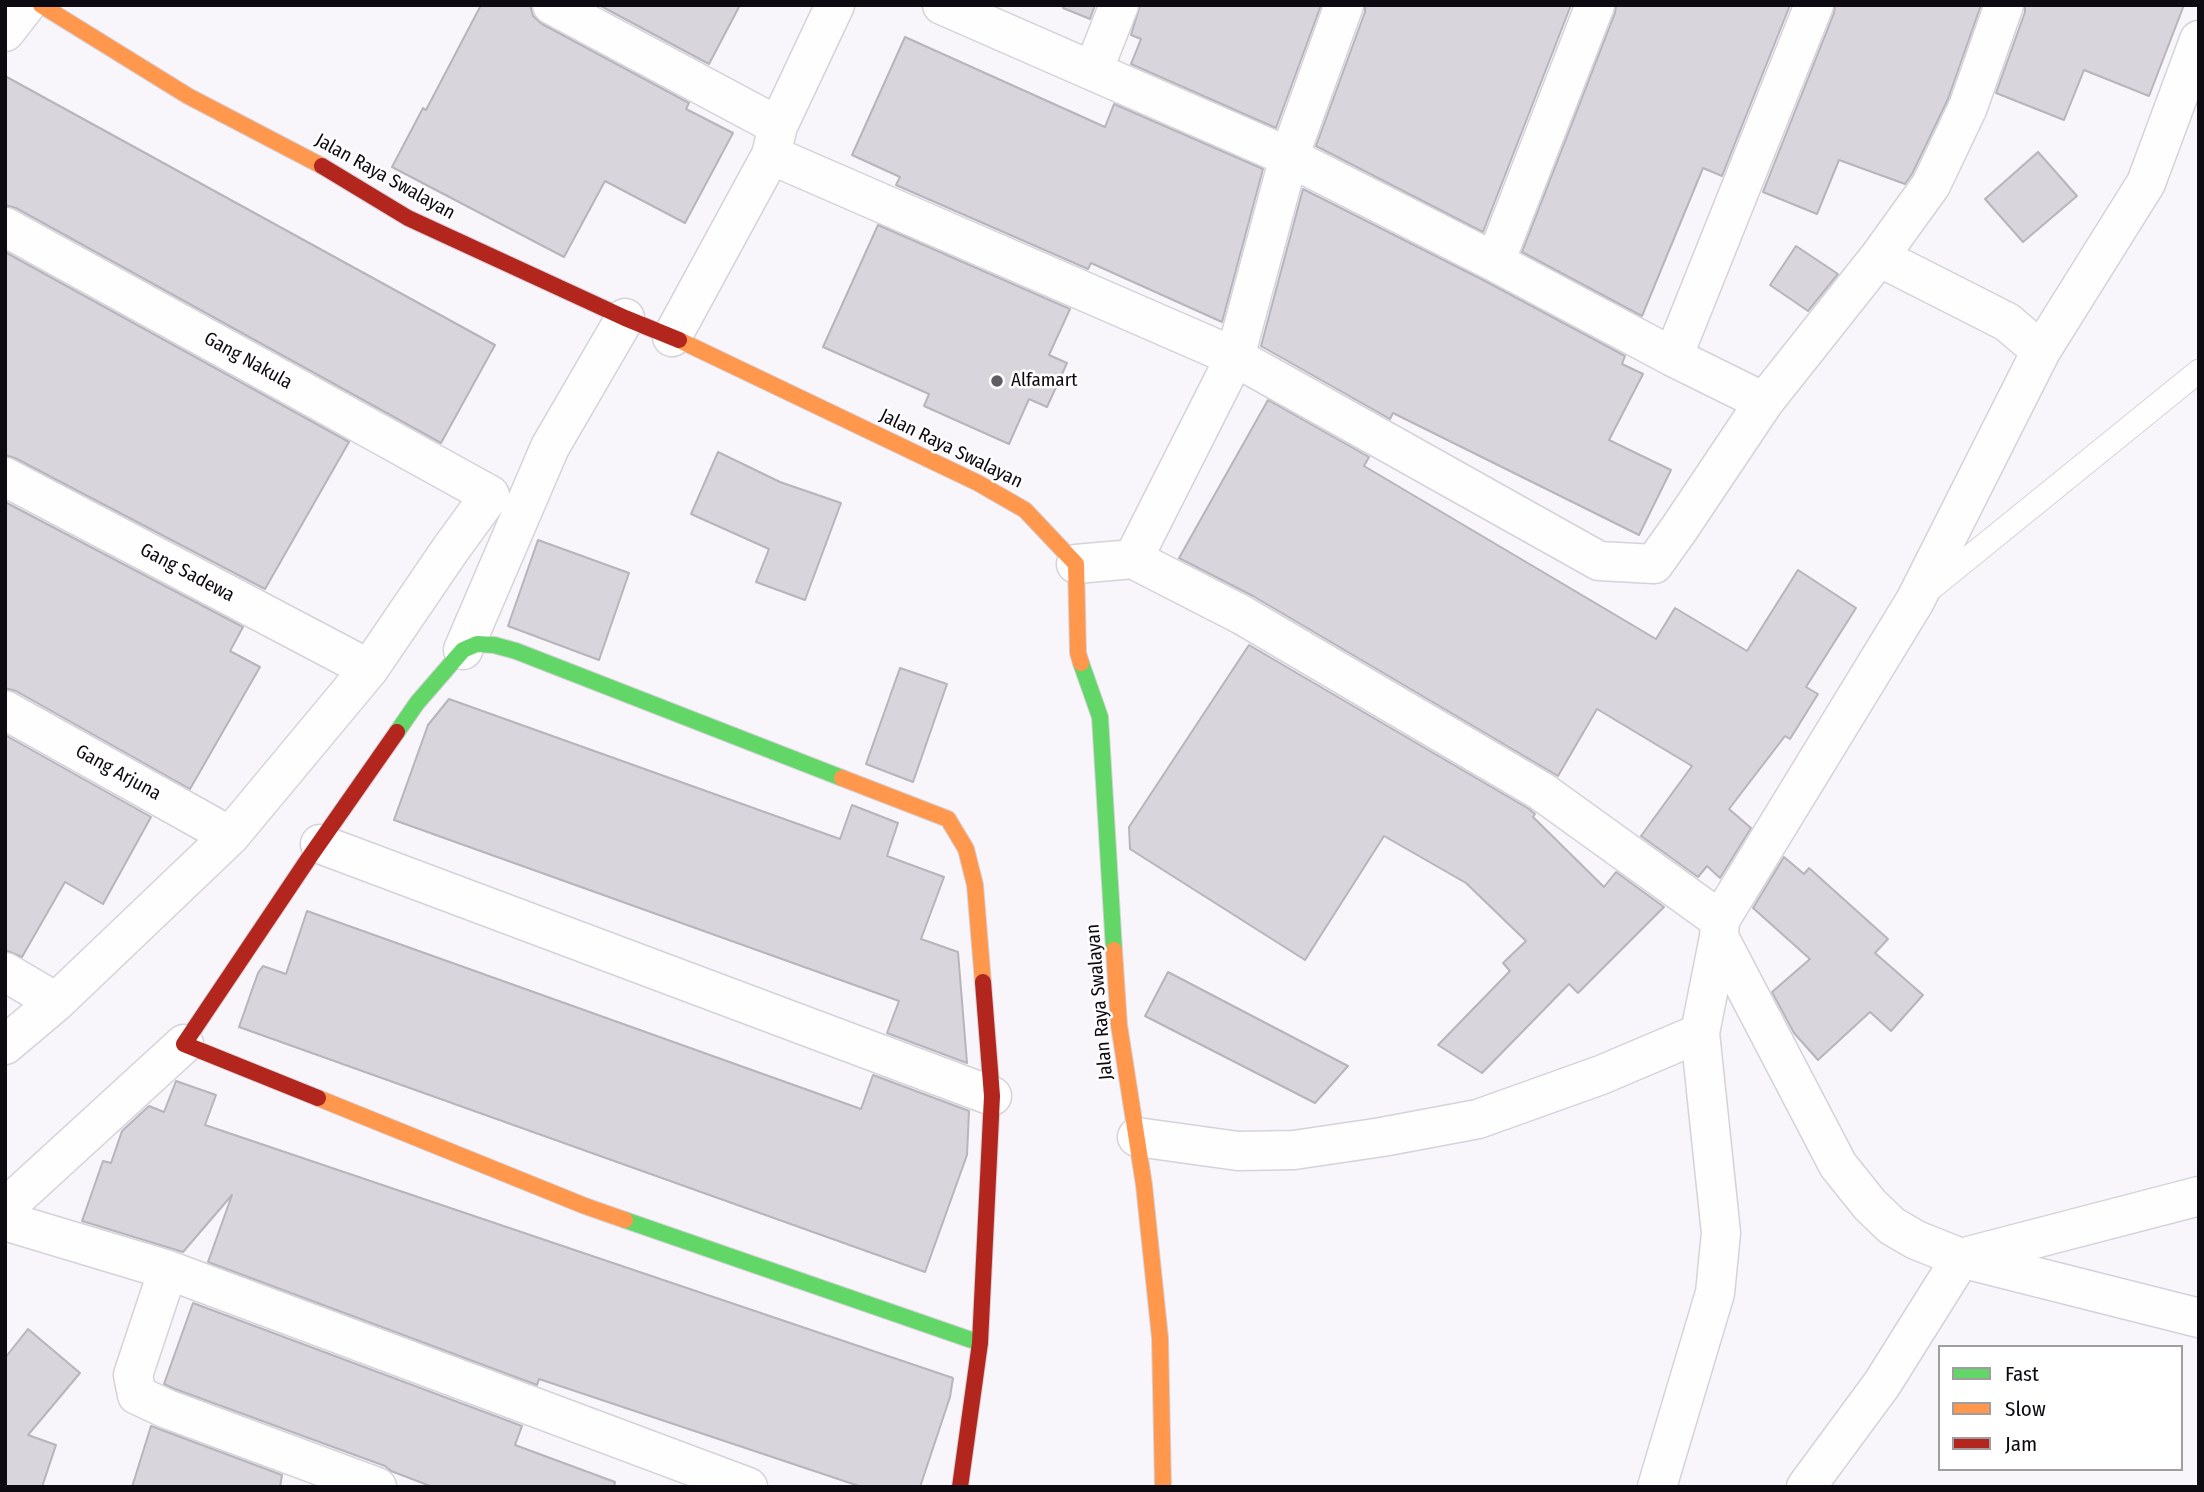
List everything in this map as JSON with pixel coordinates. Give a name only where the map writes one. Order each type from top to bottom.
[{"type":"street","points":[[5,32],[26,5]]},
{"type":"street","name":"Jalan Raya Swalayan","points":[[41,5],[188,96],[307,157],[408,218],[672,337],[978,483],[1025,510],[1076,565],[1078,653],[1100,717],[1119,1025],[1144,1185],[1160,1338],[1163,1487]]},
{"type":"street","points":[[552,5],[774,140],[1235,357],[1599,561],[1654,564],[1764,402],[1879,257],[1931,185],[1968,107],[2004,5]]},
{"type":"street","points":[[672,337],[774,140],[835,5]]},
{"type":"street","points":[[942,5],[1289,157],[1764,402]]},
{"type":"street","points":[[1093,71],[1119,5]]},
{"type":"street","points":[[1133,559],[1235,357],[1289,157],[1344,5]]},
{"type":"street","points":[[1495,262],[1595,5]]},
{"type":"street","points":[[1673,357],[1814,5]]},
{"type":"street","points":[[1657,1487],[1715,1293],[1719,1265],[1719,1200],[1700,1033],[1720,928],[1915,601],[2041,351],[2146,183],[2199,40]]},
{"type":"street","name":"Gang Nakula","points":[[5,227],[490,495],[369,669]]},
{"type":"street","points":[[1879,257],[2007,322],[2041,351]]},
{"type":"street","points":[[625,318],[550,447],[463,650],[417,702],[184,1044],[6,1207],[6,1218],[15,1224],[168,1270],[748,1487]]},
{"type":"street","name":"Gang Sadewa","points":[[5,477],[369,669]]},
{"type":"street","points":[[1076,565],[1133,559],[1242,615],[1541,791],[1720,928],[1838,1165],[1870,1205],[1892,1226],[1916,1240],[1961,1258],[2199,1318]]},
{"type":"street","points":[[463,650],[477,644],[516,651],[948,819],[966,849],[975,885],[992,1096],[980,1343],[960,1487]]},
{"type":"street","points":[[5,1045],[57,1002],[230,836],[369,669]]},
{"type":"street","name":"Gang Arjuna","points":[[5,710],[230,836]]},
{"type":"street","points":[[320,844],[992,1096]]},
{"type":"street","points":[[5,972],[57,1002]]},
{"type":"street","points":[[1137,1137],[1238,1150],[1294,1150],[1409,1132],[1478,1119],[1601,1075],[1700,1033]]},
{"type":"street","points":[[184,1044],[584,1206],[980,1343]]},
{"type":"street","points":[[1806,1487],[1882,1384],[1961,1258],[2199,1196]]},
{"type":"street","points":[[168,1270],[133,1375],[137,1395],[167,1409],[377,1487]]},
{"type":"lane","points":[[1915,601],[2199,371]]},
{"type":"building","points":[[481,5],[530,5],[533,16],[542,24],[689,103],[686,109],[733,133],[685,223],[605,181],[564,257],[392,167],[423,108],[426,110]]},
{"type":"building","points":[[599,5],[740,5],[709,64]]},
{"type":"building","points":[[1064,5],[1095,5],[1090,19],[1063,8]]},
{"type":"building","points":[[1140,5],[1321,5],[1276,128],[1131,64],[1141,39],[1131,35]]},
{"type":"building","points":[[1365,5],[1571,5],[1483,232],[1316,146],[1365,12]]},
{"type":"building","points":[[1616,5],[1790,5],[1722,176],[1703,168],[1642,316],[1522,252]]},
{"type":"building","points":[[1835,5],[1981,5],[1948,99],[1905,184],[1839,160],[1817,214],[1763,192]]},
{"type":"building","points":[[2025,5],[2184,5],[2149,96],[2084,70],[2064,120],[1996,93],[2025,12]]},
{"type":"building","points":[[905,37],[1105,127],[1114,104],[1263,169],[1222,322],[1091,263],[1088,269],[896,185],[900,177],[852,155]]},
{"type":"building","points":[[5,76],[495,345],[441,443],[16,208],[5,205]]},
{"type":"building","points":[[2038,152],[2077,196],[2023,242],[1985,199]]},
{"type":"building","points":[[1303,189],[1485,281],[1625,356],[1622,364],[1643,374],[1609,440],[1671,470],[1639,535],[1393,413],[1390,419],[1261,346]]},
{"type":"building","points":[[878,225],[1070,309],[1049,355],[1067,363],[1047,407],[1029,399],[1009,444],[924,406],[929,394],[823,347]]},
{"type":"building","points":[[1796,246],[1838,274],[1808,311],[1770,285]]},
{"type":"building","points":[[5,252],[349,442],[265,589],[5,455]]},
{"type":"building","points":[[1268,400],[1369,457],[1364,466],[1656,639],[1675,608],[1747,651],[1798,570],[1856,608],[1806,687],[1818,694],[1790,739],[1785,736],[1729,809],[1751,828],[1720,878],[1707,866],[1698,877],[1641,836],[1692,766],[1597,709],[1558,776],[1253,596],[1179,558]]},
{"type":"building","points":[[718,452],[780,482],[841,503],[805,600],[756,582],[769,549],[691,514]]},
{"type":"building","points":[[5,502],[243,627],[230,651],[260,667],[190,789],[16,691],[5,688]]},
{"type":"building","points":[[538,540],[629,573],[599,660],[508,626]]},
{"type":"building","points":[[1249,645],[1529,809],[1535,814],[1533,817],[1604,887],[1616,872],[1664,907],[1578,993],[1569,984],[1482,1073],[1438,1045],[1510,971],[1503,963],[1526,941],[1466,883],[1384,836],[1305,960],[1130,849],[1129,827]]},
{"type":"building","points":[[900,668],[947,684],[913,782],[866,764]]},
{"type":"building","points":[[449,699],[840,839],[852,805],[898,823],[887,856],[944,877],[921,939],[958,952],[967,1063],[887,1033],[899,1001],[394,820],[428,725]]},
{"type":"building","points":[[5,735],[151,817],[103,904],[65,882],[22,957],[5,950]]},
{"type":"building","points":[[1784,857],[1804,874],[1809,868],[1888,939],[1875,953],[1923,995],[1891,1031],[1870,1012],[1818,1060],[1794,1033],[1772,992],[1810,959],[1753,908]]},
{"type":"building","points":[[307,911],[861,1109],[873,1075],[969,1111],[967,1155],[925,1272],[239,1027],[263,966],[286,974]]},
{"type":"building","points":[[1168,972],[1348,1066],[1315,1103],[1145,1016]]},
{"type":"building","points":[[176,1081],[216,1095],[205,1125],[953,1378],[950,1397],[920,1487],[862,1487],[539,1379],[537,1385],[208,1262],[232,1195],[183,1252],[82,1221],[103,1161],[111,1163],[122,1131],[149,1106],[164,1112]]},
{"type":"building","points":[[193,1303],[522,1426],[515,1445],[615,1482],[614,1487],[433,1487],[391,1471],[385,1466],[175,1389],[164,1384]]},
{"type":"building","points":[[28,1329],[80,1373],[28,1435],[56,1445],[42,1487],[5,1487],[5,1358]]},
{"type":"building","points":[[151,1426],[282,1475],[280,1487],[132,1487]]},
{"type":"traffic: fast","points":[[397,732],[417,703],[463,650],[477,644],[494,645],[516,651],[842,778]]},
{"type":"traffic: fast","points":[[1081,663],[1100,717],[1114,950]]},
{"type":"traffic: fast","points":[[625,1220],[980,1343]]},
{"type":"traffic: slow","points":[[41,5],[188,96],[322,166]]},
{"type":"traffic: slow","points":[[679,340],[978,483],[1025,510],[1076,564],[1078,653],[1081,663]]},
{"type":"traffic: slow","points":[[842,778],[948,819],[966,849],[975,885],[983,982]]},
{"type":"traffic: slow","points":[[1114,950],[1119,1025],[1144,1185],[1160,1338],[1163,1487]]},
{"type":"traffic: slow","points":[[318,1098],[625,1220]]},
{"type":"traffic: jam","points":[[322,166],[408,218],[625,318],[679,340]]},
{"type":"traffic: jam","points":[[318,1098],[184,1044],[397,732]]},
{"type":"traffic: jam","points":[[960,1487],[980,1343],[992,1096],[983,982]]},
{"type":"place","name":"Alfamart","points":[[997,381]]}]
